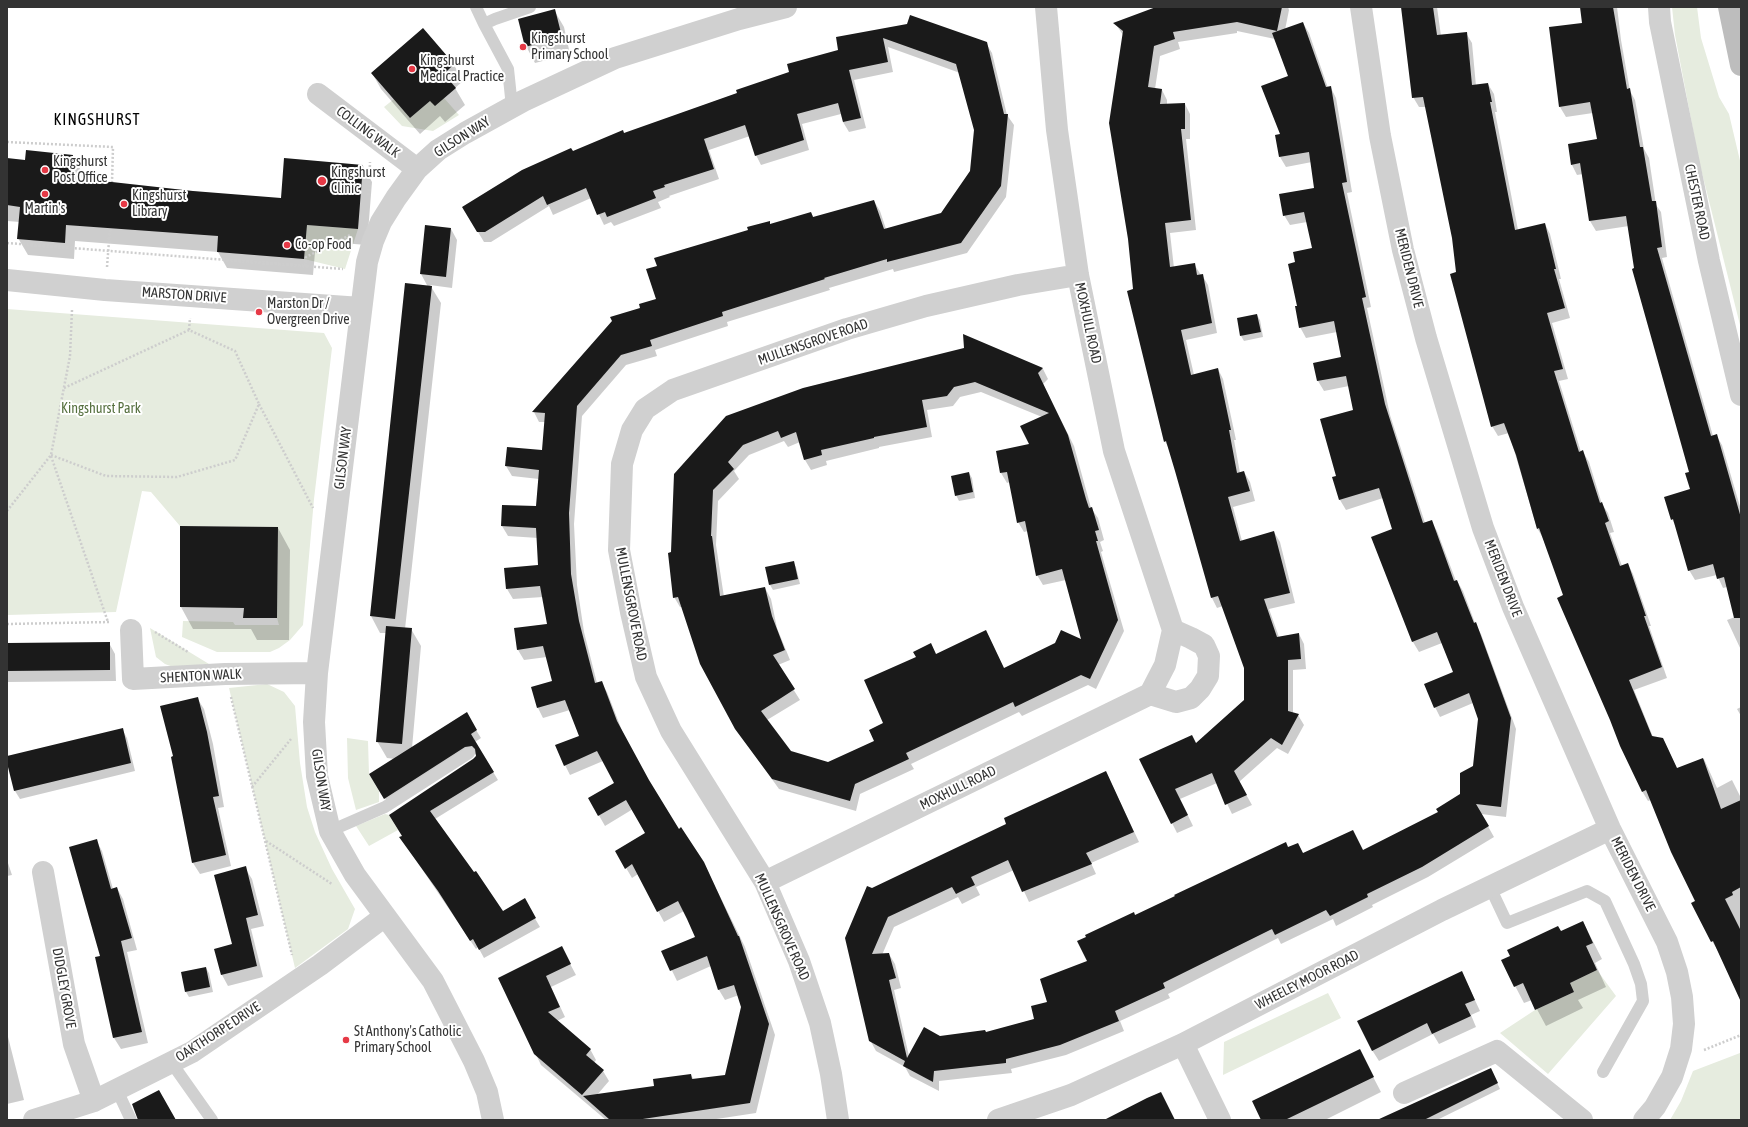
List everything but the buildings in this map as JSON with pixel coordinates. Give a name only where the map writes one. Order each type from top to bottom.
[{"type":"main road","points":[[1732,12],[1741,66]]},
{"type":"street","name":"GILSON WAY","points":[[493,1120],[487,1092],[474,1061],[433,981],[355,875],[330,831],[317,776],[314,722],[318,674],[366,262],[381,222],[417,169],[438,150],[465,133],[512,107],[615,58],[739,19],[786,7]]},
{"type":"street","name":"MOXHULL ROAD","points":[[1046,7],[1057,130],[1078,275],[1114,451],[1173,630]]},
{"type":"street","name":"MERIDEN DRIVE","points":[[1361,7],[1380,136],[1403,250],[1426,338],[1483,528],[1513,607],[1610,829],[1667,942],[1677,972],[1682,996],[1684,1024],[1681,1049],[1672,1077],[1655,1107],[1644,1120]]},
{"type":"street","name":"CHESTER ROAD","points":[[1659,7],[1660,22],[1709,261],[1741,395]]},
{"type":"street","name":"COLLING WALK","points":[[318,94],[417,169]]},
{"type":"street","name":"MULLENSGROVE ROAD","points":[[838,1120],[831,1074],[820,1023],[800,960],[765,882],[671,732],[646,677],[619,550],[622,464],[632,430],[645,409],[673,390],[847,329],[926,306],[1018,285],[1078,275]]},
{"type":"street","name":"MARSTON DRIVE","points":[[7,280],[105,290],[361,308]]},
{"type":"street","name":"SHENTON WALK","points":[[131,630],[133,679],[225,674],[318,674]]},
{"type":"street","points":[[1173,630],[1204,645],[1209,656],[1208,676],[1200,689],[1191,698],[1176,702],[1150,694],[1165,665],[1173,630]]},
{"type":"street","name":"MOXHULL ROAD","points":[[765,882],[1150,694]]},
{"type":"street","name":"WHEELEY MOOR ROAD","points":[[998,1120],[1071,1095],[1183,1044],[1490,887],[1610,829]]},
{"type":"street","name":"DIDGLEY GROVE","points":[[43,872],[74,1044],[94,1101]]},
{"type":"street","name":"OAKTHORPE DRIVE","points":[[34,1120],[94,1101],[192,1052],[298,980],[385,916]]},
{"type":"street","points":[[1183,1044],[1220,1120]]},
{"type":"street","points":[[1404,1093],[1497,1051],[1582,1120]]},
{"type":"lane","points":[[476,7],[508,69],[512,107]]},
{"type":"lane","points":[[484,24],[530,7]]},
{"type":"lane","points":[[330,831],[384,807],[469,753]]},
{"type":"lane","points":[[1490,887],[1507,923],[1587,891],[1605,901],[1634,964],[1641,984],[1643,1001],[1602,1072]]},
{"type":"lane","points":[[170,1062],[212,1120]]},
{"type":"lane","points":[[117,1090],[131,1120]]},
{"type":"path","points":[[7,142],[113,147],[112,182]]},
{"type":"path","points":[[369,196],[371,158]]},
{"type":"path","points":[[108,252],[110,228]]},
{"type":"path","points":[[305,266],[306,258],[354,233]]},
{"type":"path","points":[[7,243],[108,252],[346,269]]},
{"type":"path","points":[[7,511],[51,455],[70,356],[72,305]]},
{"type":"path","points":[[189,330],[190,312]]},
{"type":"path","points":[[64,388],[189,330],[235,351],[259,404],[314,510]]},
{"type":"path","points":[[51,455],[106,476],[177,476],[235,460],[259,404]]},
{"type":"path","points":[[51,455],[108,622]]},
{"type":"path","points":[[225,674],[298,980]]},
{"type":"path","points":[[252,787],[293,737]]},
{"type":"path","points":[[265,841],[333,885]]},
{"type":"path","points":[[1678,1060],[1741,1035]]},
{"type":"green space","points":[[1672,7],[1697,7],[1701,38],[1719,97],[1729,114],[1741,165],[1741,329],[1699,161],[1675,35]]},
{"type":"green space","points":[[444,98],[459,115],[433,131],[402,126],[384,107],[394,99],[410,118],[430,101]]},
{"type":"green space","points":[[307,225],[358,229],[345,269],[304,259]]},
{"type":"green space","name":"Kingshurst Park","points":[[7,309],[324,333],[332,348],[314,499],[303,625],[290,640],[279,648],[270,652],[217,652],[182,637],[183,621],[233,622],[235,625],[279,625],[277,618],[278,527],[180,526],[151,492],[142,491],[116,612],[7,615]]},
{"type":"green space","points":[[150,628],[209,664],[173,667],[165,664],[156,657]]},
{"type":"green space","points":[[267,684],[284,692],[295,706],[300,763],[307,807],[315,832],[332,869],[355,909],[348,929],[295,968],[229,688]]},
{"type":"green space","points":[[347,738],[368,741],[369,774],[379,791],[379,802],[356,810],[348,778]]},
{"type":"green space","points":[[385,814],[389,815],[398,830],[369,846],[356,826]]},
{"type":"green space","points":[[1597,970],[1616,996],[1548,1074],[1500,1033],[1535,1010],[1574,992],[1570,983]]},
{"type":"green space","points":[[1328,993],[1341,1018],[1223,1075],[1224,1042]]},
{"type":"green space","points":[[1740,1053],[1741,1120],[1670,1120],[1681,1101],[1693,1071]]},
{"type":"place","name":"Kingshurst Primary School","points":[[523,47]]},
{"type":"place","name":"Kingshurst Medical Practice","points":[[412,69]]},
{"type":"place","name":"Kingshurst Post Office","points":[[45,170]]},
{"type":"place","name":"Kingshurst Clinic","points":[[322,181]]},
{"type":"place","name":"Martin's","points":[[45,194]]},
{"type":"place","name":"Kingshurst Library","points":[[124,204]]},
{"type":"place","name":"Co-op Food","points":[[287,245]]},
{"type":"place","name":"Marston Dr / Overgreen Drive","points":[[259,312]]},
{"type":"place","name":"St Anthony's Catholic Primary School","points":[[346,1040]]},
{"type":"district","name":"KINGSHURST","points":[[97,120]]}]
